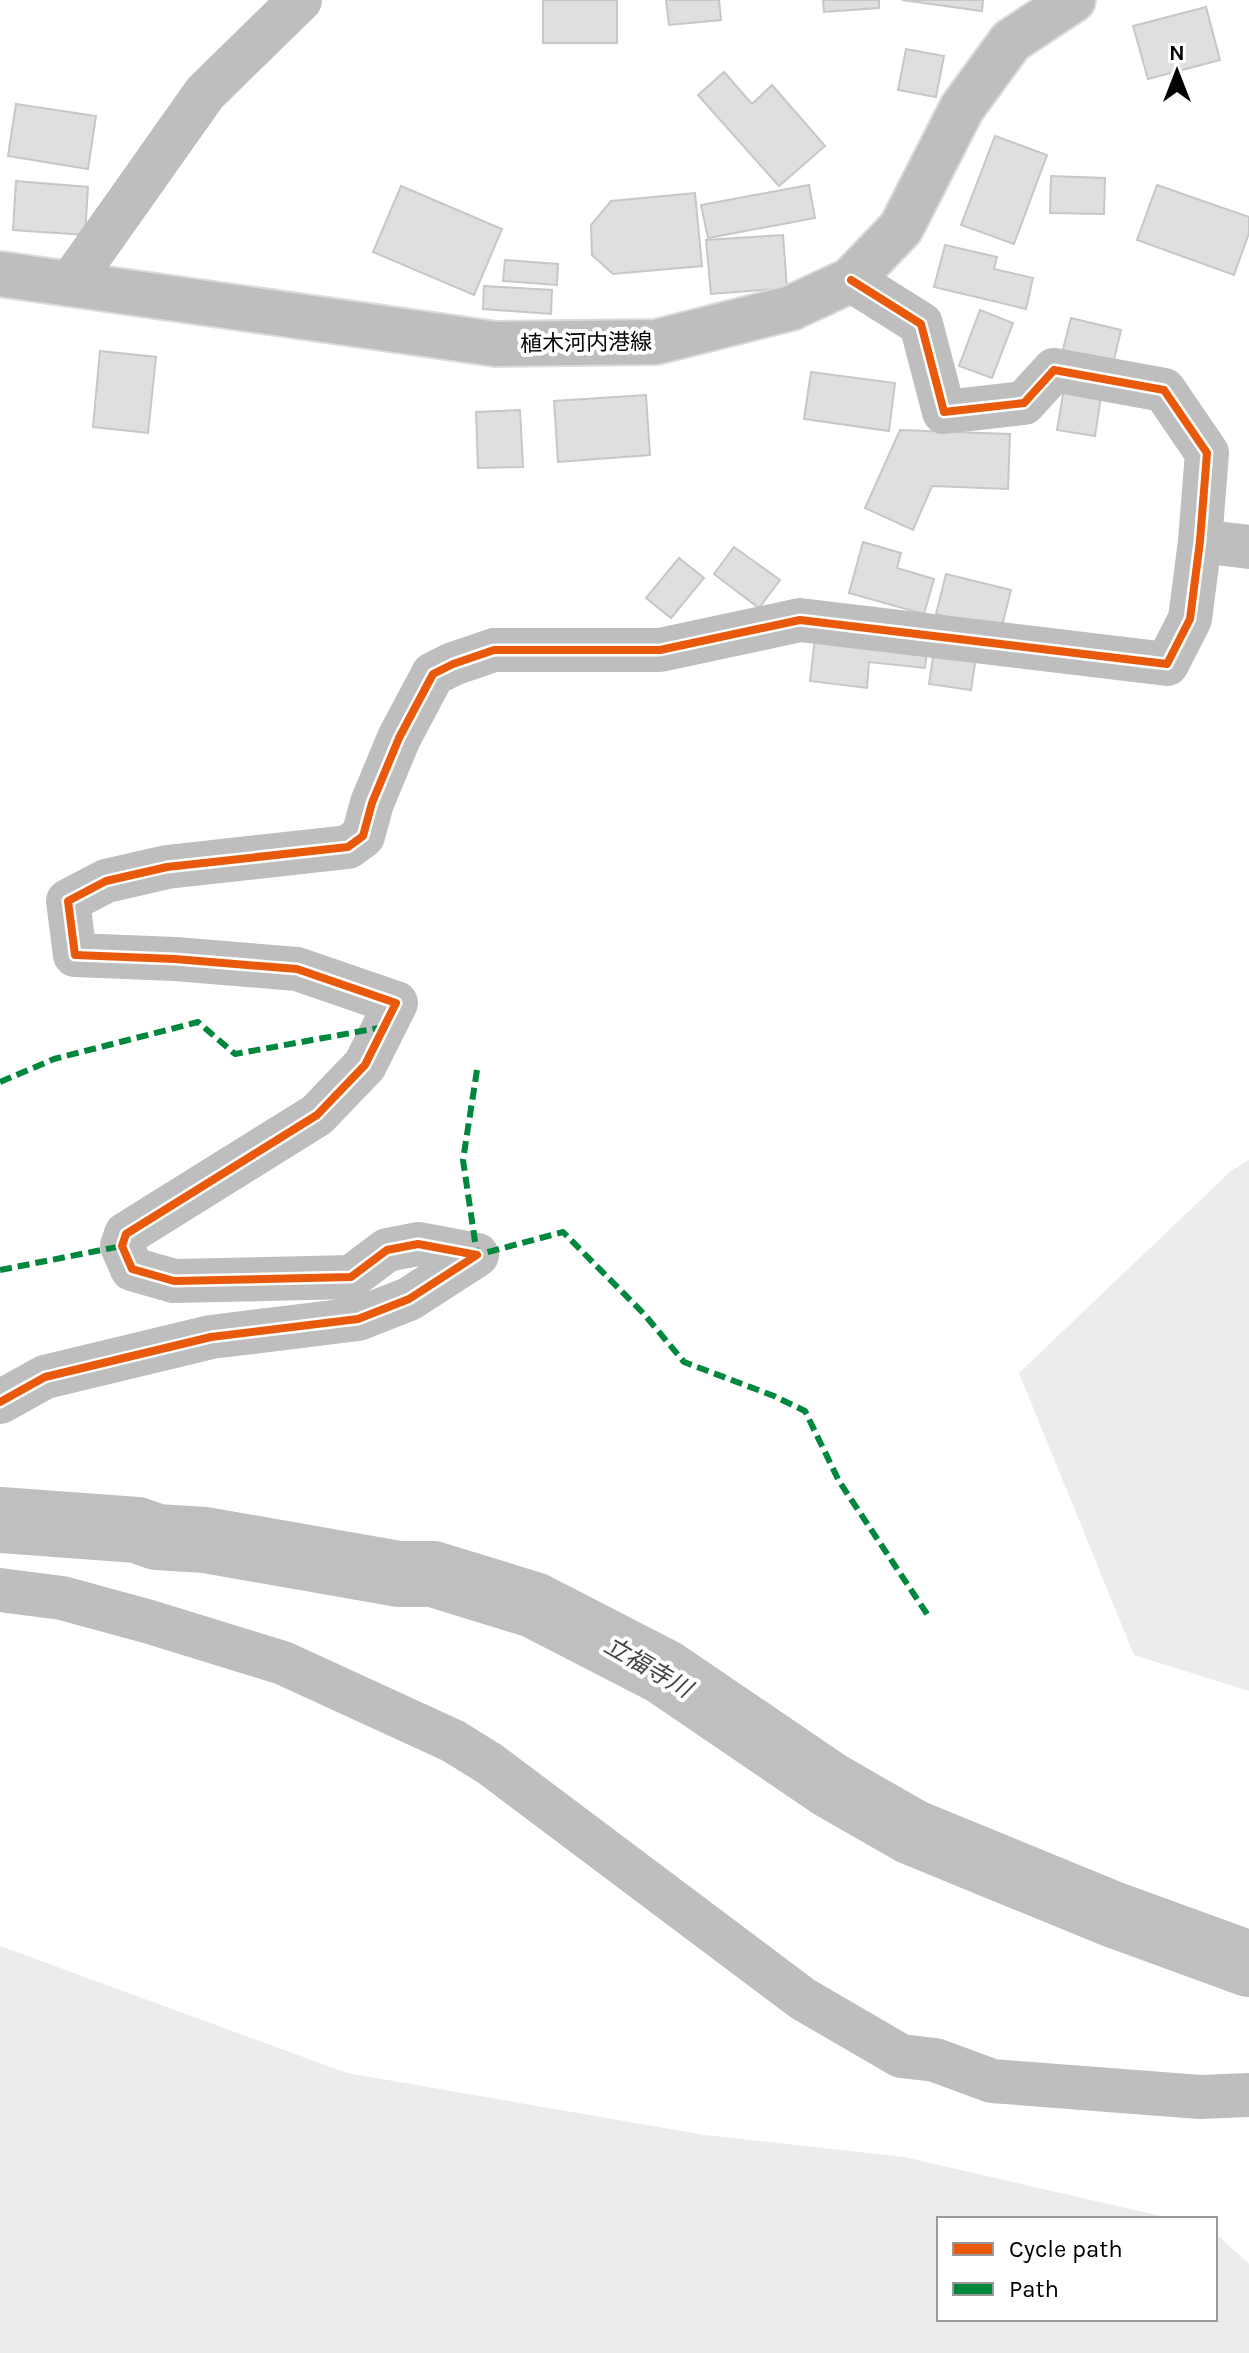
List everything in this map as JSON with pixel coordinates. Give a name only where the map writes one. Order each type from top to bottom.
[{"type":"street","points":[[70,284],[205,93],[300,0]]},
{"type":"street","name":"植木河内港線","points":[[0,274],[496,344],[656,342],[791,308],[851,280],[901,228],[962,108],[1011,41],[1073,0]]},
{"type":"street","points":[[0,1402],[45,1377],[211,1337],[358,1319],[409,1299],[477,1255],[418,1244],[387,1250],[351,1277],[174,1281],[132,1269],[122,1246],[126,1234],[317,1115],[365,1065],[396,1003],[297,969],[75,955],[68,901],[106,881],[167,867],[348,847],[363,836],[372,803],[399,738],[433,674],[494,650],[660,650],[800,620],[1167,664],[1190,619],[1207,453],[1164,390],[1054,370],[1024,403],[944,412],[921,324],[851,280]]},
{"type":"street","points":[[1200,541],[1249,547]]},
{"type":"street","points":[[0,1590],[62,1598],[283,1663],[453,1741],[490,1764],[803,1999],[901,2056],[935,2060],[992,2081],[1200,2097],[1249,2095]]},
{"type":"shaded area","points":[[1249,1160],[1249,1691],[1134,1655],[1019,1373],[1231,1171]]},
{"type":"shaded area","points":[[0,1946],[347,2073],[705,2135],[904,2157],[1165,2217],[937,2217],[937,2321],[1217,2321],[1217,2235],[1249,2264],[1249,2353],[0,2353]]},
{"type":"building","points":[[543,0],[617,0],[617,43],[543,43]]},
{"type":"building","points":[[666,0],[719,0],[721,20],[669,25]]},
{"type":"building","points":[[823,0],[879,0],[879,8],[824,12]]},
{"type":"building","points":[[902,0],[983,0],[982,11]]},
{"type":"building","points":[[1206,7],[1220,60],[1148,79],[1133,26]]},
{"type":"building","points":[[906,49],[944,56],[936,97],[898,90]]},
{"type":"building","points":[[724,72],[752,104],[772,85],[825,146],[779,186],[698,95]]},
{"type":"building","points":[[16,104],[96,116],[88,169],[8,156]]},
{"type":"building","points":[[995,136],[1047,155],[1014,244],[961,225]]},
{"type":"building","points":[[1051,176],[1105,178],[1104,214],[1050,213]]},
{"type":"building","points":[[16,181],[88,187],[85,235],[13,230]]},
{"type":"building","points":[[809,185],[815,218],[708,238],[701,205]]},
{"type":"building","points":[[1157,185],[1249,217],[1249,233],[1234,275],[1137,240]]},
{"type":"building","points":[[401,186],[502,229],[474,295],[373,252]]},
{"type":"building","points":[[695,193],[702,266],[613,274],[592,255],[591,225],[611,201]]},
{"type":"building","points":[[783,235],[787,288],[711,294],[706,240]]},
{"type":"building","points":[[945,245],[997,257],[994,269],[1033,278],[1026,309],[934,287]]},
{"type":"building","points":[[505,260],[558,264],[557,285],[503,281]]},
{"type":"building","points":[[484,286],[552,290],[551,314],[483,309]]},
{"type":"building","points":[[980,310],[1013,323],[992,378],[959,366]]},
{"type":"building","points":[[1071,318],[1121,330],[1110,377],[1059,365]]},
{"type":"building","points":[[100,351],[156,357],[148,433],[93,427]]},
{"type":"building","points":[[811,372],[895,383],[889,431],[804,419]]},
{"type":"building","points":[[1066,377],[1103,383],[1095,436],[1057,430]]},
{"type":"building","points":[[646,395],[650,455],[558,462],[554,401]]},
{"type":"building","points":[[520,410],[523,467],[478,468],[476,412]]},
{"type":"building","points":[[900,430],[1010,434],[1008,489],[932,486],[913,530],[865,508]]},
{"type":"building","points":[[863,542],[901,553],[897,568],[934,579],[924,614],[849,593]]},
{"type":"building","points":[[734,547],[780,580],[759,608],[714,574]]},
{"type":"building","points":[[679,558],[704,578],[671,618],[646,598]]},
{"type":"building","points":[[946,574],[1011,590],[1001,630],[936,614]]},
{"type":"building","points":[[816,629],[928,642],[925,668],[869,662],[867,688],[810,681]]},
{"type":"building","points":[[935,644],[977,650],[971,690],[929,684]]},
{"type":"waterway","name":"立福寺川","points":[[0,1520],[137,1530],[157,1537],[205,1540],[399,1574],[433,1574],[534,1605],[664,1672],[830,1785],[912,1832],[1112,1914],[1249,1964]]},
{"type":"marked path","points":[[0,1082],[54,1059],[198,1022],[235,1054],[384,1027]]},
{"type":"marked path","points":[[477,1070],[463,1160],[477,1255],[563,1232],[644,1314],[684,1362],[805,1411],[839,1481],[929,1617]]},
{"type":"marked path","points":[[0,1270],[122,1246]]},
{"type":"cycle path","points":[[0,1402],[45,1377],[211,1337],[358,1319],[409,1299],[477,1255],[418,1244],[387,1250],[351,1277],[174,1281],[132,1269],[122,1246],[126,1234],[317,1115],[365,1065],[396,1003],[297,969],[75,955],[68,901],[106,881],[167,867],[348,847],[363,836],[372,803],[399,738],[433,674],[494,650],[660,650],[800,620],[1167,664],[1190,619],[1207,453],[1164,390],[1054,370],[1024,403],[944,412],[921,324],[851,280]]}]
